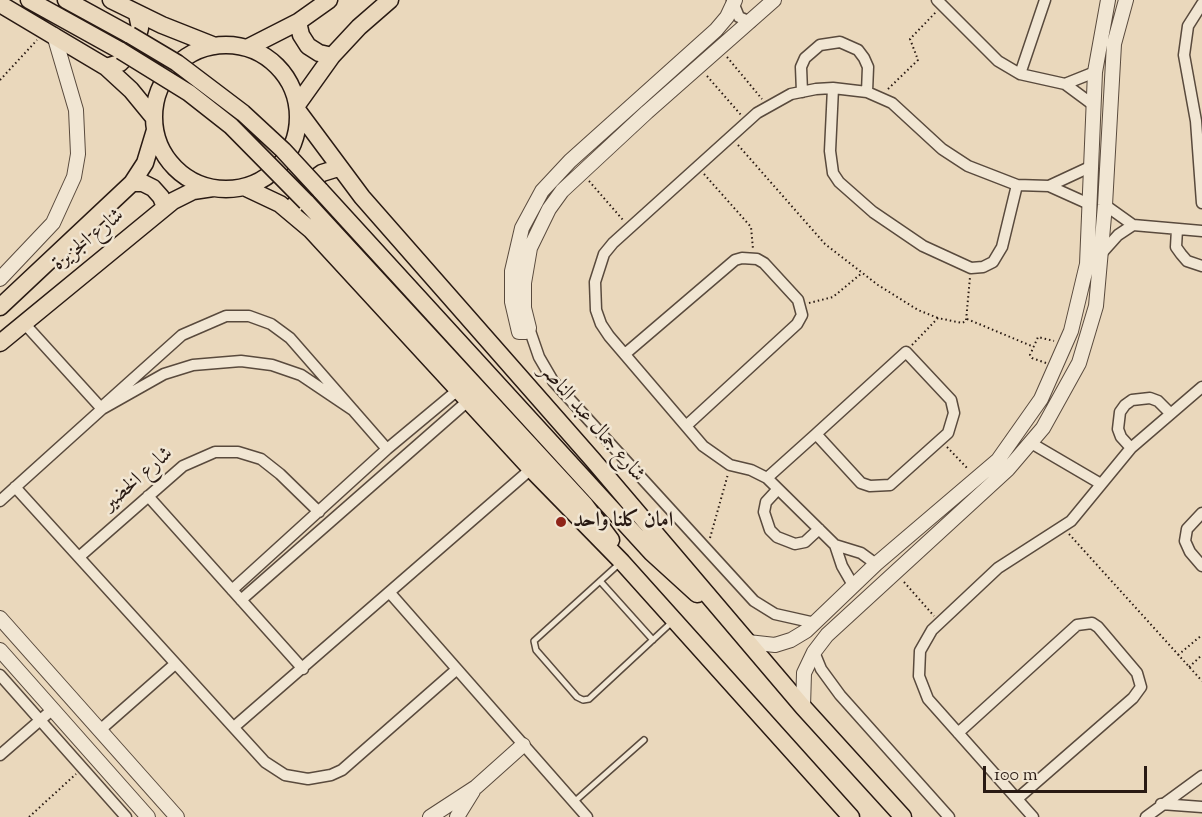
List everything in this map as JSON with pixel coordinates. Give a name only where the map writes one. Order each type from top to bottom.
[{"type":"main road","points":[[29,0],[121,51],[189,93],[231,126],[306,202],[585,505],[604,529],[622,562]]},
{"type":"main road","points":[[66,0],[177,63],[243,113],[283,150],[665,566],[694,592],[716,605]]},
{"type":"main road","points":[[0,4],[106,67],[131,90],[155,123],[166,156],[186,177],[214,188],[244,187],[270,174],[285,158],[294,139],[297,108],[292,89],[274,64],[247,48],[215,46],[137,14],[111,0]]},
{"type":"main road","points":[[247,48],[298,22],[329,0]]},
{"type":"main road","points":[[297,108],[332,56],[359,27],[390,0]]},
{"type":"main road","points":[[106,67],[126,59],[135,48],[140,28],[137,14]]},
{"type":"main road","points":[[298,22],[301,35],[308,46],[319,53],[332,56]]},
{"type":"main road","points":[[155,123],[156,101],[161,84],[171,70],[191,54],[215,46]]},
{"type":"main road","name":"شارع جمال عبد الناصر","points":[[297,108],[338,168],[803,707],[903,817]]},
{"type":"main road","name":"شارع الجزيرة","points":[[0,306],[132,183],[145,163],[155,123]]},
{"type":"main road","points":[[292,213],[297,196],[308,183],[322,173],[338,168]]},
{"type":"main road","points":[[132,183],[143,183],[153,188],[161,197],[165,207]]},
{"type":"main road","points":[[244,187],[292,213],[311,230],[531,469],[622,562],[851,817]]},
{"type":"main road","name":"شارع الجزيرة","points":[[0,343],[165,207],[193,191],[214,188]]},
{"type":"street","points":[[774,0],[581,172],[549,209],[530,248],[524,283],[524,308],[539,357],[553,381],[707,551],[754,601],[775,614],[815,623]]},
{"type":"street","points":[[1020,74],[1045,0]]},
{"type":"street","points":[[748,642],[766,645],[783,643],[799,636],[876,564],[979,480],[1003,465],[1032,414],[1066,346],[1087,264],[1094,131],[1092,104],[1095,72],[1108,0]]},
{"type":"street","points":[[803,707],[804,673],[814,652],[827,635],[1003,465],[1031,442],[1057,406],[1078,363],[1096,306],[1105,205],[1112,71],[1117,26],[1126,0]]},
{"type":"street","points":[[733,1],[739,16],[752,22]]},
{"type":"street","points":[[529,328],[524,333],[517,329],[511,288],[520,235],[536,200],[562,168],[716,30],[733,1]]},
{"type":"street","points":[[940,3],[998,61],[1020,74],[1065,84],[1092,104]]},
{"type":"street","points":[[1202,4],[1188,26],[1184,55],[1199,118],[1202,203]]},
{"type":"street","points":[[0,279],[53,223],[74,177],[78,154],[76,110],[50,33]]},
{"type":"street","points":[[802,92],[801,67],[806,57],[820,45],[830,42],[850,45],[864,58],[868,67],[867,92]]},
{"type":"street","points":[[1065,84],[1095,72],[1112,71]]},
{"type":"street","points":[[833,88],[830,162],[839,182],[899,232],[922,246],[971,268],[988,265],[999,256],[1017,185]]},
{"type":"street","points":[[891,574],[861,554],[836,545],[767,478],[751,470],[730,465],[712,454],[686,426],[601,324],[596,310],[595,282],[604,255],[630,227],[746,121],[768,106],[802,92],[833,88],[867,92],[904,111],[942,149],[968,166],[1017,185],[1049,186],[1089,204]]},
{"type":"street","points":[[1094,131],[1109,132]]},
{"type":"street","points":[[1049,186],[1092,166]]},
{"type":"street","points":[[1105,205],[1133,225],[1202,231]]},
{"type":"street","points":[[1101,254],[1118,235],[1133,225]]},
{"type":"street","points":[[1177,229],[1176,247],[1180,254],[1187,261],[1202,266]]},
{"type":"street","points":[[625,354],[735,261],[750,257],[764,263],[798,300],[802,310],[797,324],[686,426]]},
{"type":"street","points":[[102,409],[108,398],[182,335],[211,321],[238,315],[261,319],[281,330],[387,449]]},
{"type":"street","points":[[23,322],[102,409]]},
{"type":"street","points":[[767,478],[906,352],[952,404],[953,423],[941,440],[898,480],[880,487],[861,483],[816,434]]},
{"type":"street","points":[[0,501],[102,409],[149,381],[178,369],[209,362],[241,361],[272,365],[301,375],[353,410]]},
{"type":"street","points":[[1034,817],[928,699],[919,676],[920,651],[925,640],[939,623],[1004,563],[1063,528],[1084,507],[1131,448],[1202,387]]},
{"type":"street","points":[[232,590],[387,449],[464,395]]},
{"type":"street","points":[[242,600],[464,395]]},
{"type":"street","points":[[1131,448],[1121,437],[1118,429],[1120,412],[1125,405],[1132,400],[1150,398],[1158,401],[1170,413]]},
{"type":"street","points":[[1031,442],[1101,484]]},
{"type":"street","name":"شارع الخضير","points":[[79,557],[193,459],[215,452],[238,452],[271,466],[319,512]]},
{"type":"street","points":[[234,727],[531,469]]},
{"type":"street","points":[[15,487],[274,769],[296,778],[320,778],[342,770],[456,670]]},
{"type":"street","points":[[778,489],[766,502],[764,512],[770,530],[777,537],[795,544],[805,542],[819,529]]},
{"type":"street","points":[[148,496],[303,669]]},
{"type":"street","points":[[1202,513],[1187,529],[1185,541],[1190,552],[1202,566]]},
{"type":"street","points":[[836,545],[842,566],[853,585]]},
{"type":"street","points":[[390,593],[587,817]]},
{"type":"street","points":[[0,618],[177,817]]},
{"type":"street","points":[[815,623],[818,633],[827,635]]},
{"type":"street","points":[[958,733],[1077,625],[1092,623],[1098,627],[1137,673],[1141,687],[1133,698],[1017,799]]},
{"type":"street","points":[[0,650],[148,817]]},
{"type":"street","points":[[814,652],[820,669],[840,695],[949,817]]},
{"type":"street","points":[[100,730],[176,664]]},
{"type":"street","points":[[0,675],[126,817]]},
{"type":"street","points":[[0,755],[53,709]]},
{"type":"street","points":[[430,817],[476,787],[523,745]]},
{"type":"street","points":[[1146,817],[1202,776]]},
{"type":"street","points":[[457,817],[476,787]]},
{"type":"street","points":[[1161,804],[1202,807]]},
{"type":"lane","points":[[622,562],[534,641],[536,650],[577,698],[589,699],[674,621]]},
{"type":"lane","points":[[600,581],[653,640]]},
{"type":"lane","points":[[574,802],[644,740]]},
{"type":"path","points":[[880,98],[918,60],[910,37],[940,3]]},
{"type":"path","points":[[0,80],[50,33]]},
{"type":"path","points":[[719,48],[768,106]]},
{"type":"path","points":[[699,67],[746,121]]},
{"type":"path","points":[[730,136],[825,244],[862,273],[918,310],[938,318],[962,323],[967,319],[971,268]]},
{"type":"path","points":[[697,166],[752,227],[753,247],[750,257]]},
{"type":"path","points":[[581,172],[630,227]]},
{"type":"path","points":[[798,300],[816,303],[833,297],[862,273]]},
{"type":"path","points":[[906,352],[938,318]]},
{"type":"path","points":[[967,319],[1034,347]]},
{"type":"path","points":[[1057,366],[1032,358],[1034,347],[1040,336],[1066,346]]},
{"type":"path","points":[[941,440],[979,480]]},
{"type":"path","points":[[707,551],[730,465]]},
{"type":"path","points":[[1063,528],[1202,681]]},
{"type":"path","points":[[891,574],[939,623]]},
{"type":"path","points":[[1178,655],[1202,635]]},
{"type":"path","points":[[1189,667],[1202,655]]},
{"type":"path","points":[[29,817],[83,768]]},
{"type":"place","name":"امان كلنا واحد","points":[[561,522]]}]
